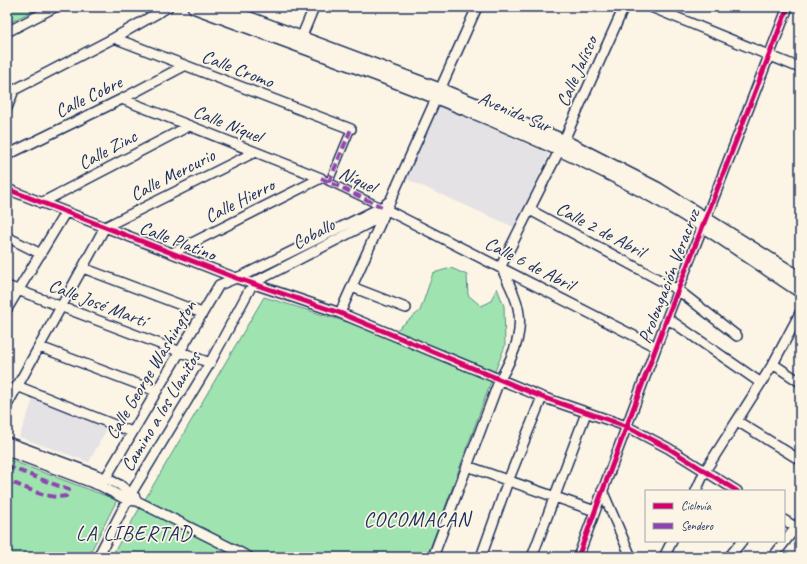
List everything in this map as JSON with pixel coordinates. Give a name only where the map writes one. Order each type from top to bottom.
[{"type":"main road","name":"Avenida Sur","points":[[194,7],[299,42],[440,94],[562,145],[658,189],[800,291]]},
{"type":"main road","name":"Avenida Sur","points":[[219,7],[299,42]]},
{"type":"main road","name":"Avenida Sur","points":[[704,223],[800,278]]},
{"type":"street","points":[[7,32],[56,7]]},
{"type":"street","points":[[7,108],[11,89],[114,38],[168,7]]},
{"type":"street","points":[[299,42],[314,7]]},
{"type":"street","points":[[340,314],[379,229],[385,209],[392,200],[440,94],[477,7]]},
{"type":"street","name":"Calle Jalisco","points":[[501,266],[562,145],[624,7]]},
{"type":"street","points":[[651,7],[800,68]]},
{"type":"street","name":"Prolongación Veracruz","points":[[578,557],[667,318],[788,7]]},
{"type":"street","name":"Calle Cromo","points":[[114,38],[351,130]]},
{"type":"street","name":"Calle Cobre","points":[[7,155],[122,99],[184,66]]},
{"type":"street","name":"Calle Níquel","points":[[122,99],[325,180]]},
{"type":"street","name":"Calle Zinc","points":[[41,203],[189,126]]},
{"type":"street","points":[[325,180],[351,130]]},
{"type":"street","name":"Calle Mercurio","points":[[105,227],[255,152]]},
{"type":"street","name":"Níquel","points":[[325,180],[385,209]]},
{"type":"street","name":"Calle Hierro","points":[[172,253],[325,180]]},
{"type":"street","name":"Calle Platino","points":[[7,189],[65,213],[236,278],[340,314],[499,381],[626,426],[668,448],[735,490]]},
{"type":"street","name":"Coballo","points":[[253,284],[373,221],[385,209]]},
{"type":"street","name":"Coballo","points":[[236,278],[385,209]]},
{"type":"street","name":"Calle 6 de Abril","points":[[385,209],[501,266],[656,347]]},
{"type":"street","name":"Calle 2 de Abril","points":[[530,210],[678,290],[737,336]]},
{"type":"street","points":[[8,304],[41,254],[65,213]]},
{"type":"street","points":[[373,221],[379,229]]},
{"type":"street","points":[[7,405],[105,227]]},
{"type":"street","points":[[7,237],[41,254]]},
{"type":"street","points":[[433,557],[499,381],[511,360],[518,342],[521,324],[514,295],[501,266]]},
{"type":"street","points":[[83,268],[202,313]]},
{"type":"street","name":"Calle George Washington","points":[[103,482],[219,285],[236,278]]},
{"type":"street","name":"Camino a los Llanitos","points":[[98,557],[130,496],[210,363],[253,284]]},
{"type":"street","name":"Calle José Martí","points":[[7,286],[210,363]]},
{"type":"street","points":[[352,287],[406,308]]},
{"type":"street","points":[[696,490],[705,471],[773,364],[800,313]]},
{"type":"street","points":[[667,318],[761,383]]},
{"type":"street","points":[[40,347],[156,391]]},
{"type":"street","points":[[773,364],[800,382]]},
{"type":"street","points":[[17,386],[132,432]]},
{"type":"street","points":[[481,557],[508,481],[542,397]]},
{"type":"street","points":[[532,557],[586,412]]},
{"type":"street","points":[[737,421],[800,460]]},
{"type":"street","points":[[7,442],[103,482],[249,557]]},
{"type":"street","points":[[7,451],[103,482]]},
{"type":"street","points":[[467,466],[595,511]]},
{"type":"street","points":[[602,490],[631,557]]},
{"type":"street","points":[[772,557],[799,526],[785,520]]},
{"type":"street","points":[[664,557],[672,542]]},
{"type":"street","points":[[730,557],[741,542]]},
{"type":"shaded area","points":[[439,105],[549,154],[516,228],[406,179]]},
{"type":"shaded area","points":[[34,397],[109,425],[89,462],[19,437]]},
{"type":"green space","points":[[7,7],[40,7],[7,24]]},
{"type":"green space","points":[[451,268],[467,275],[468,295],[481,306],[490,302],[497,288],[504,306],[505,346],[427,557],[111,557],[264,297],[390,335],[420,311],[433,273]]},
{"type":"green space","points":[[7,459],[117,500],[88,557],[7,557]]},
{"type":"marked path","points":[[329,182],[351,129]]},
{"type":"marked path","points":[[321,178],[382,207]]},
{"type":"marked path","points":[[7,466],[69,490],[66,496],[58,497],[43,495],[7,481]]},
{"type":"cycle path","points":[[578,557],[667,318],[788,7]]},
{"type":"cycle path","points":[[7,189],[236,278],[340,313],[542,397],[626,426],[668,448],[735,490]]},
{"type":"district","name":"COCOMACAN","points":[[417,519]]},
{"type":"district","name":"LA LIBERTAD","points":[[134,533]]}]
